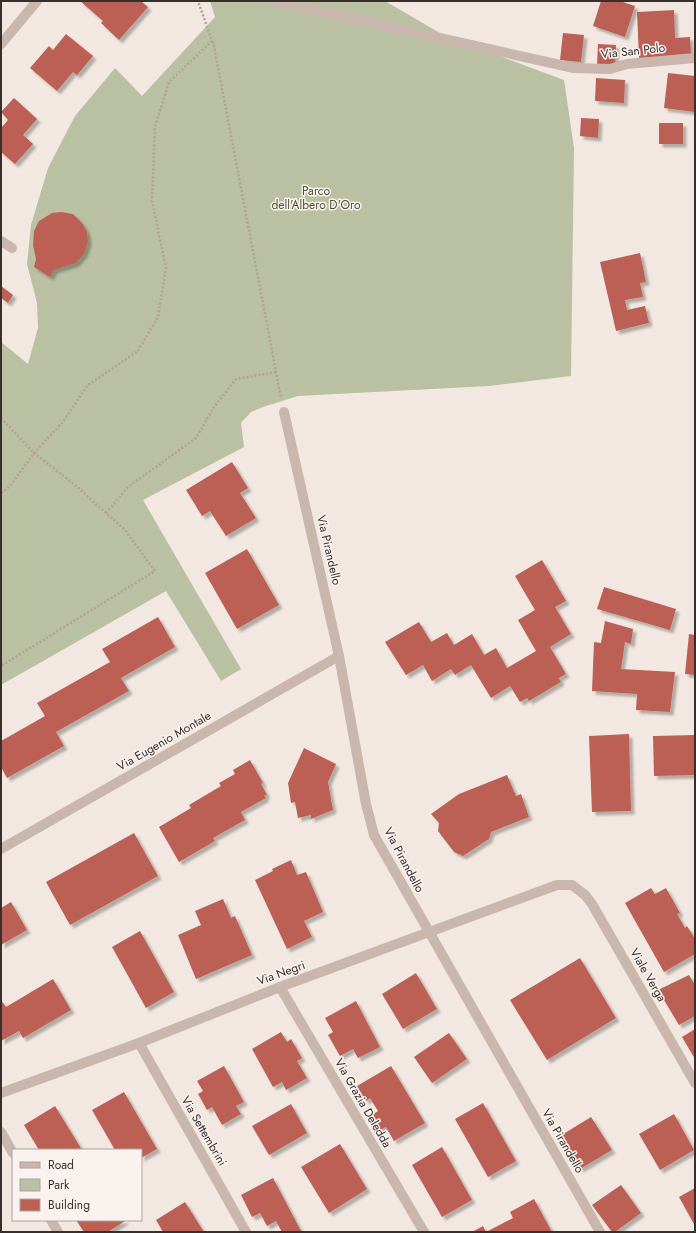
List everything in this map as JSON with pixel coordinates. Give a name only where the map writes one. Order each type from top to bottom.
[{"type":"street","points":[[1,44],[37,1]]},
{"type":"street","name":"Via San Polo","points":[[274,1],[574,68],[610,69],[627,64],[695,58]]},
{"type":"street","points":[[1,241],[12,248]]},
{"type":"street","name":"Via Pirandello","points":[[284,412],[339,656],[366,804],[374,835],[600,1232]]},
{"type":"street","name":"Via Eugenio Montale","points":[[1,849],[339,656]]},
{"type":"street","name":"Via Negri","points":[[1,1093],[138,1043],[280,986],[429,933],[546,888],[557,885],[572,885]]},
{"type":"street","name":"Viale Verga","points":[[572,885],[585,895],[596,909],[695,1083]]},
{"type":"street","name":"Via Grazia Deledda","points":[[280,986],[424,1232]]},
{"type":"street","name":"Via Settembrini","points":[[138,1043],[246,1232]]},
{"type":"street","points":[[1,1132],[12,1151]]},
{"type":"street","points":[[52,1221],[58,1232]]},
{"type":"path","points":[[198,1],[212,41],[284,412]]},
{"type":"path","points":[[1,493],[10,486],[34,453],[62,423],[88,385],[138,351],[158,317],[166,268],[152,200],[155,127],[169,82],[212,41]]},
{"type":"path","points":[[106,513],[128,488],[196,438],[214,407],[236,379],[276,372]]},
{"type":"path","points":[[1,418],[34,453],[75,486],[125,530],[155,571],[1,666]]},
{"type":"green space","name":"Parco dell'Albero D'Oro","points":[[210,1],[385,1],[445,36],[564,80],[574,148],[571,376],[489,386],[298,396],[251,412],[241,423],[244,447],[143,500],[241,669],[221,681],[166,591],[1,685],[1,342],[28,364],[38,328],[37,303],[27,264],[31,225],[48,168],[75,116],[115,68],[142,96],[215,17]]},
{"type":"building","points":[[80,1],[141,1],[148,7],[119,40],[101,23],[103,21]]},
{"type":"building","points":[[601,1],[620,1],[635,6],[625,37],[593,26]]},
{"type":"building","points":[[674,10],[675,38],[690,37],[691,56],[639,58],[637,12]]},
{"type":"building","points":[[563,33],[584,35],[581,62],[560,60]]},
{"type":"building","points":[[66,34],[93,56],[77,75],[73,72],[57,91],[30,68],[49,46],[53,50]]},
{"type":"building","points":[[598,44],[616,45],[615,67],[597,66]]},
{"type":"building","points":[[668,73],[695,76],[695,112],[664,108]]},
{"type":"building","points":[[596,78],[625,80],[624,103],[595,101]]},
{"type":"building","points":[[14,98],[37,119],[23,135],[33,144],[15,164],[1,152],[1,128],[8,120],[1,112]]},
{"type":"building","points":[[581,118],[599,119],[598,138],[580,136]]},
{"type":"building","points":[[659,123],[683,123],[683,144],[659,144]]},
{"type":"building","points":[[61,212],[73,214],[82,223],[87,232],[88,242],[84,254],[76,263],[54,270],[50,277],[34,267],[36,259],[33,245],[34,231],[39,221],[52,213]]},
{"type":"building","points":[[640,253],[646,282],[640,283],[643,297],[625,300],[627,310],[645,306],[649,323],[616,331],[600,262]]},
{"type":"building","points":[[1,286],[13,295],[8,303],[1,298]]},
{"type":"building","points":[[232,462],[248,488],[240,493],[256,518],[226,536],[210,511],[202,516],[186,490]]},
{"type":"building","points":[[247,549],[279,605],[237,629],[205,573]]},
{"type":"building","points":[[542,560],[566,601],[555,607],[571,634],[550,647],[566,674],[559,678],[561,682],[529,701],[527,698],[520,702],[510,686],[491,698],[471,665],[455,675],[451,669],[432,681],[423,665],[406,675],[385,642],[419,622],[431,642],[447,633],[454,645],[472,634],[484,655],[496,648],[507,668],[536,651],[518,620],[535,610],[515,576]]},
{"type":"building","points":[[604,587],[676,609],[670,630],[597,609]]},
{"type":"building","points":[[158,617],[175,647],[121,678],[129,691],[56,732],[64,746],[7,778],[1,767],[1,741],[45,716],[37,703],[110,662],[102,649]]},
{"type":"building","points":[[605,621],[633,629],[631,644],[625,642],[621,669],[675,672],[670,712],[636,710],[637,694],[592,691],[594,642],[601,643]]},
{"type":"building","points":[[689,634],[695,635],[695,675],[685,674]]},
{"type":"building","points":[[629,734],[631,811],[592,812],[589,736]]},
{"type":"building","points":[[695,735],[695,775],[654,776],[653,736]]},
{"type":"building","points":[[304,748],[336,764],[328,782],[333,810],[311,819],[311,815],[298,818],[295,802],[291,803],[288,783]]},
{"type":"building","points":[[250,760],[263,783],[261,784],[267,795],[264,796],[266,798],[241,812],[245,820],[213,838],[215,841],[179,862],[159,827],[191,808],[189,805],[221,786],[219,783],[235,774],[233,770]]},
{"type":"building","points":[[507,775],[516,796],[521,794],[529,817],[491,832],[489,839],[463,856],[454,852],[438,831],[439,823],[431,814],[459,794]]},
{"type":"building","points":[[134,833],[158,876],[70,925],[46,882]]},
{"type":"building","points":[[291,860],[297,875],[306,872],[323,912],[304,921],[312,937],[287,949],[255,880],[273,871],[272,869]]},
{"type":"building","points":[[651,888],[655,894],[666,888],[680,913],[677,914],[685,928],[687,926],[695,939],[695,954],[664,972],[625,903]]},
{"type":"building","points":[[223,899],[231,918],[235,916],[252,955],[196,979],[178,935],[201,925],[195,911]]},
{"type":"building","points":[[11,902],[27,930],[1,945],[1,908]]},
{"type":"building","points":[[140,931],[174,992],[146,1008],[112,947]]},
{"type":"building","points":[[580,958],[616,1018],[547,1060],[510,1000]]},
{"type":"building","points":[[416,973],[437,1009],[403,1029],[382,994]]},
{"type":"building","points":[[689,975],[695,985],[695,1016],[679,1025],[658,990]]},
{"type":"building","points":[[53,979],[71,1010],[23,1038],[19,1031],[1,1041],[1,1000],[6,1007]]},
{"type":"building","points":[[356,1001],[380,1047],[358,1058],[353,1049],[340,1056],[328,1035],[333,1032],[325,1018]]},
{"type":"building","points":[[695,1029],[695,1059],[682,1037]]},
{"type":"building","points":[[281,1032],[287,1042],[291,1039],[302,1058],[297,1061],[307,1078],[286,1090],[282,1082],[273,1087],[252,1049]]},
{"type":"building","points":[[449,1033],[467,1059],[432,1083],[414,1057]]},
{"type":"building","points":[[224,1066],[244,1102],[236,1106],[241,1114],[222,1125],[212,1107],[207,1110],[198,1094],[203,1091],[197,1081]]},
{"type":"building","points":[[391,1066],[425,1123],[394,1141],[386,1127],[378,1131],[369,1117],[378,1111],[370,1098],[366,1101],[357,1086]]},
{"type":"building","points":[[124,1092],[157,1149],[142,1157],[142,1149],[114,1149],[92,1110]]},
{"type":"building","points":[[483,1103],[516,1161],[488,1177],[455,1119]]},
{"type":"building","points":[[291,1104],[307,1133],[269,1155],[252,1126]]},
{"type":"building","points":[[55,1106],[81,1149],[38,1149],[24,1125]]},
{"type":"building","points":[[674,1114],[694,1150],[660,1170],[639,1134]]},
{"type":"building","points":[[591,1117],[612,1150],[580,1169],[560,1136]]},
{"type":"building","points":[[340,1144],[367,1189],[329,1213],[301,1167]]},
{"type":"building","points":[[442,1147],[472,1200],[442,1217],[412,1165]]},
{"type":"building","points":[[273,1178],[301,1231],[282,1232],[276,1221],[267,1226],[260,1213],[252,1217],[241,1195]]},
{"type":"building","points":[[621,1185],[641,1213],[615,1232],[612,1232],[592,1205]]},
{"type":"building","points":[[695,1188],[695,1226],[679,1197]]},
{"type":"building","points":[[534,1199],[552,1232],[486,1232],[513,1218],[510,1212]]},
{"type":"building","points":[[185,1202],[204,1232],[163,1232],[156,1220]]},
{"type":"building","points":[[77,1221],[125,1221],[108,1232],[84,1232]]},
{"type":"building","points":[[483,1226],[486,1232],[472,1232]]}]
